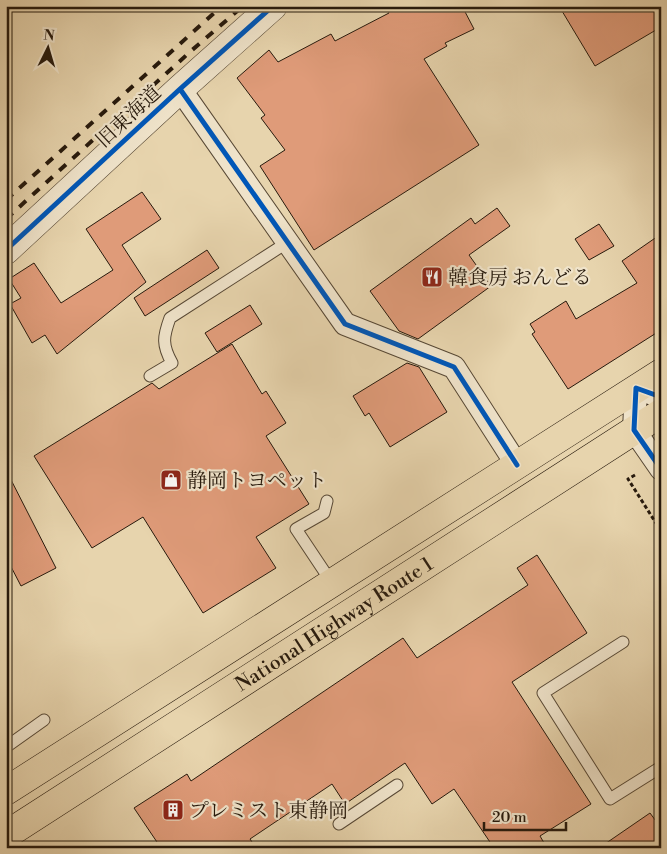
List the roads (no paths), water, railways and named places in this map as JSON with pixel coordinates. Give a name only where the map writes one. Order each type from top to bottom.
[{"type":"highway","name":"National Highway Route 1","points":[[6,791],[518,465],[648,393],[661,373]]},
{"type":"highway","name":"National Highway Route 1","points":[[6,835],[661,412]]},
{"type":"street","name":"旧東海道","points":[[6,250],[180,88],[273,6]]},
{"type":"street","points":[[180,88],[345,324],[454,367],[518,465]]},
{"type":"street","points":[[648,393],[634,430],[661,468]]},
{"type":"lane","points":[[150,376],[172,363],[164,349],[163,337],[170,318],[288,242]]},
{"type":"lane","points":[[328,501],[324,513],[296,529],[332,583]]},
{"type":"lane","points":[[624,642],[543,692],[610,798],[661,767]]},
{"type":"lane","points":[[6,747],[44,720]]},
{"type":"lane","points":[[339,824],[397,785]]},
{"type":"railway","points":[[6,200],[222,6]]},
{"type":"railway","points":[[6,219],[243,6]]},
{"type":"place","name":"韓食房 おんどる","points":[[432,277]]},
{"type":"place","name":"静岡トヨペット","points":[[171,480]]},
{"type":"place","name":"プレミスト東静岡","points":[[173,810]]}]
